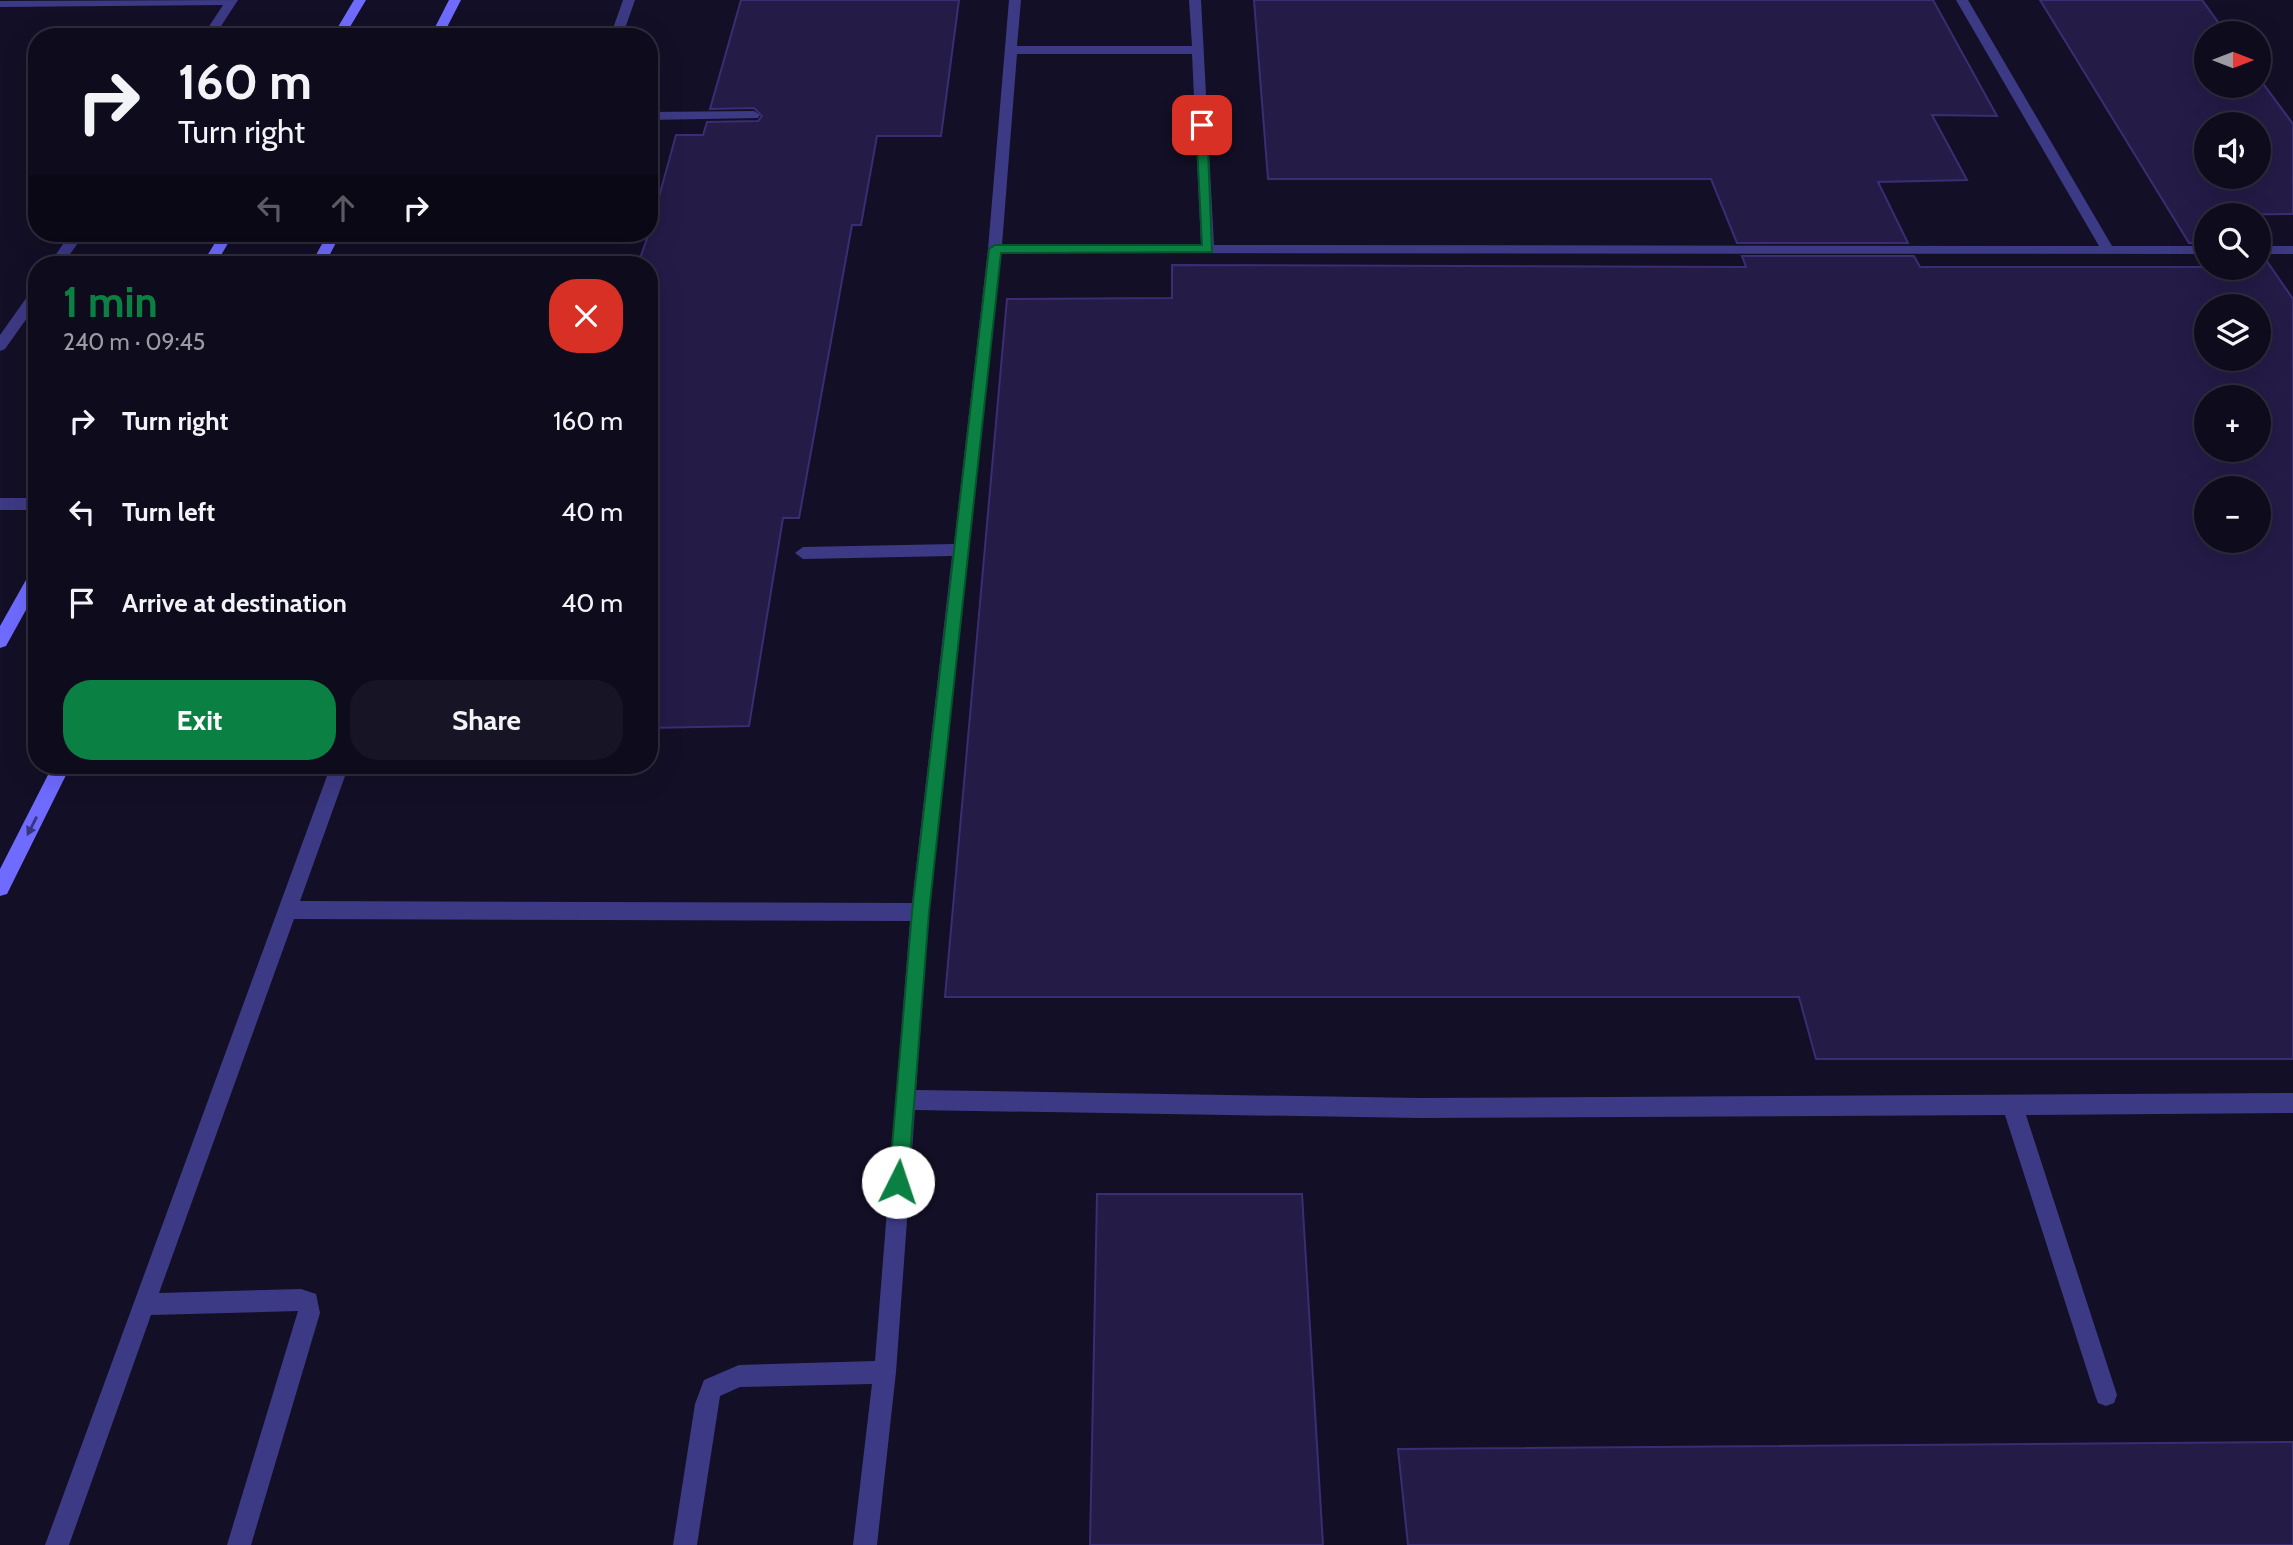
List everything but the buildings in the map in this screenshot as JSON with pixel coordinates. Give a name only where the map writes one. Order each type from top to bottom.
[{"type":"street","points":[[343,28],[360,0]]},
{"type":"street","points":[[440,28],[454,0]]},
{"type":"street","points":[[0,641],[28,591]]},
{"type":"street","points":[[0,888],[57,774]]},
{"type":"lane","points":[[619,28],[629,0]]},
{"type":"lane","points":[[865,1545],[885,1372],[920,912],[995,249],[1015,0]]},
{"type":"lane","points":[[1195,0],[1208,249]]},
{"type":"lane","points":[[1962,0],[2108,250]]},
{"type":"lane","points":[[0,4],[231,1]]},
{"type":"lane","points":[[214,28],[231,1]]},
{"type":"lane","points":[[1012,50],[1198,50]]},
{"type":"lane","points":[[658,116],[754,115]]},
{"type":"lane","points":[[995,249],[2194,250]]},
{"type":"lane","points":[[2271,250],[2293,250]]},
{"type":"lane","points":[[0,346],[28,306]]},
{"type":"lane","points":[[0,504],[28,504]]},
{"type":"lane","points":[[803,553],[960,550]]},
{"type":"lane","points":[[57,1545],[337,774]]},
{"type":"lane","points":[[286,910],[920,912]]},
{"type":"lane","points":[[904,1100],[1420,1108],[2293,1103]]},
{"type":"lane","points":[[2012,1104],[2106,1395]]},
{"type":"lane","points":[[143,1304],[309,1302],[309,1313],[239,1545]]},
{"type":"lane","points":[[685,1545],[706,1404],[712,1388],[739,1376],[885,1372]]},
{"type":"route","points":[[898,1182],[920,912],[995,249],[1208,249],[1202,125]]}]
